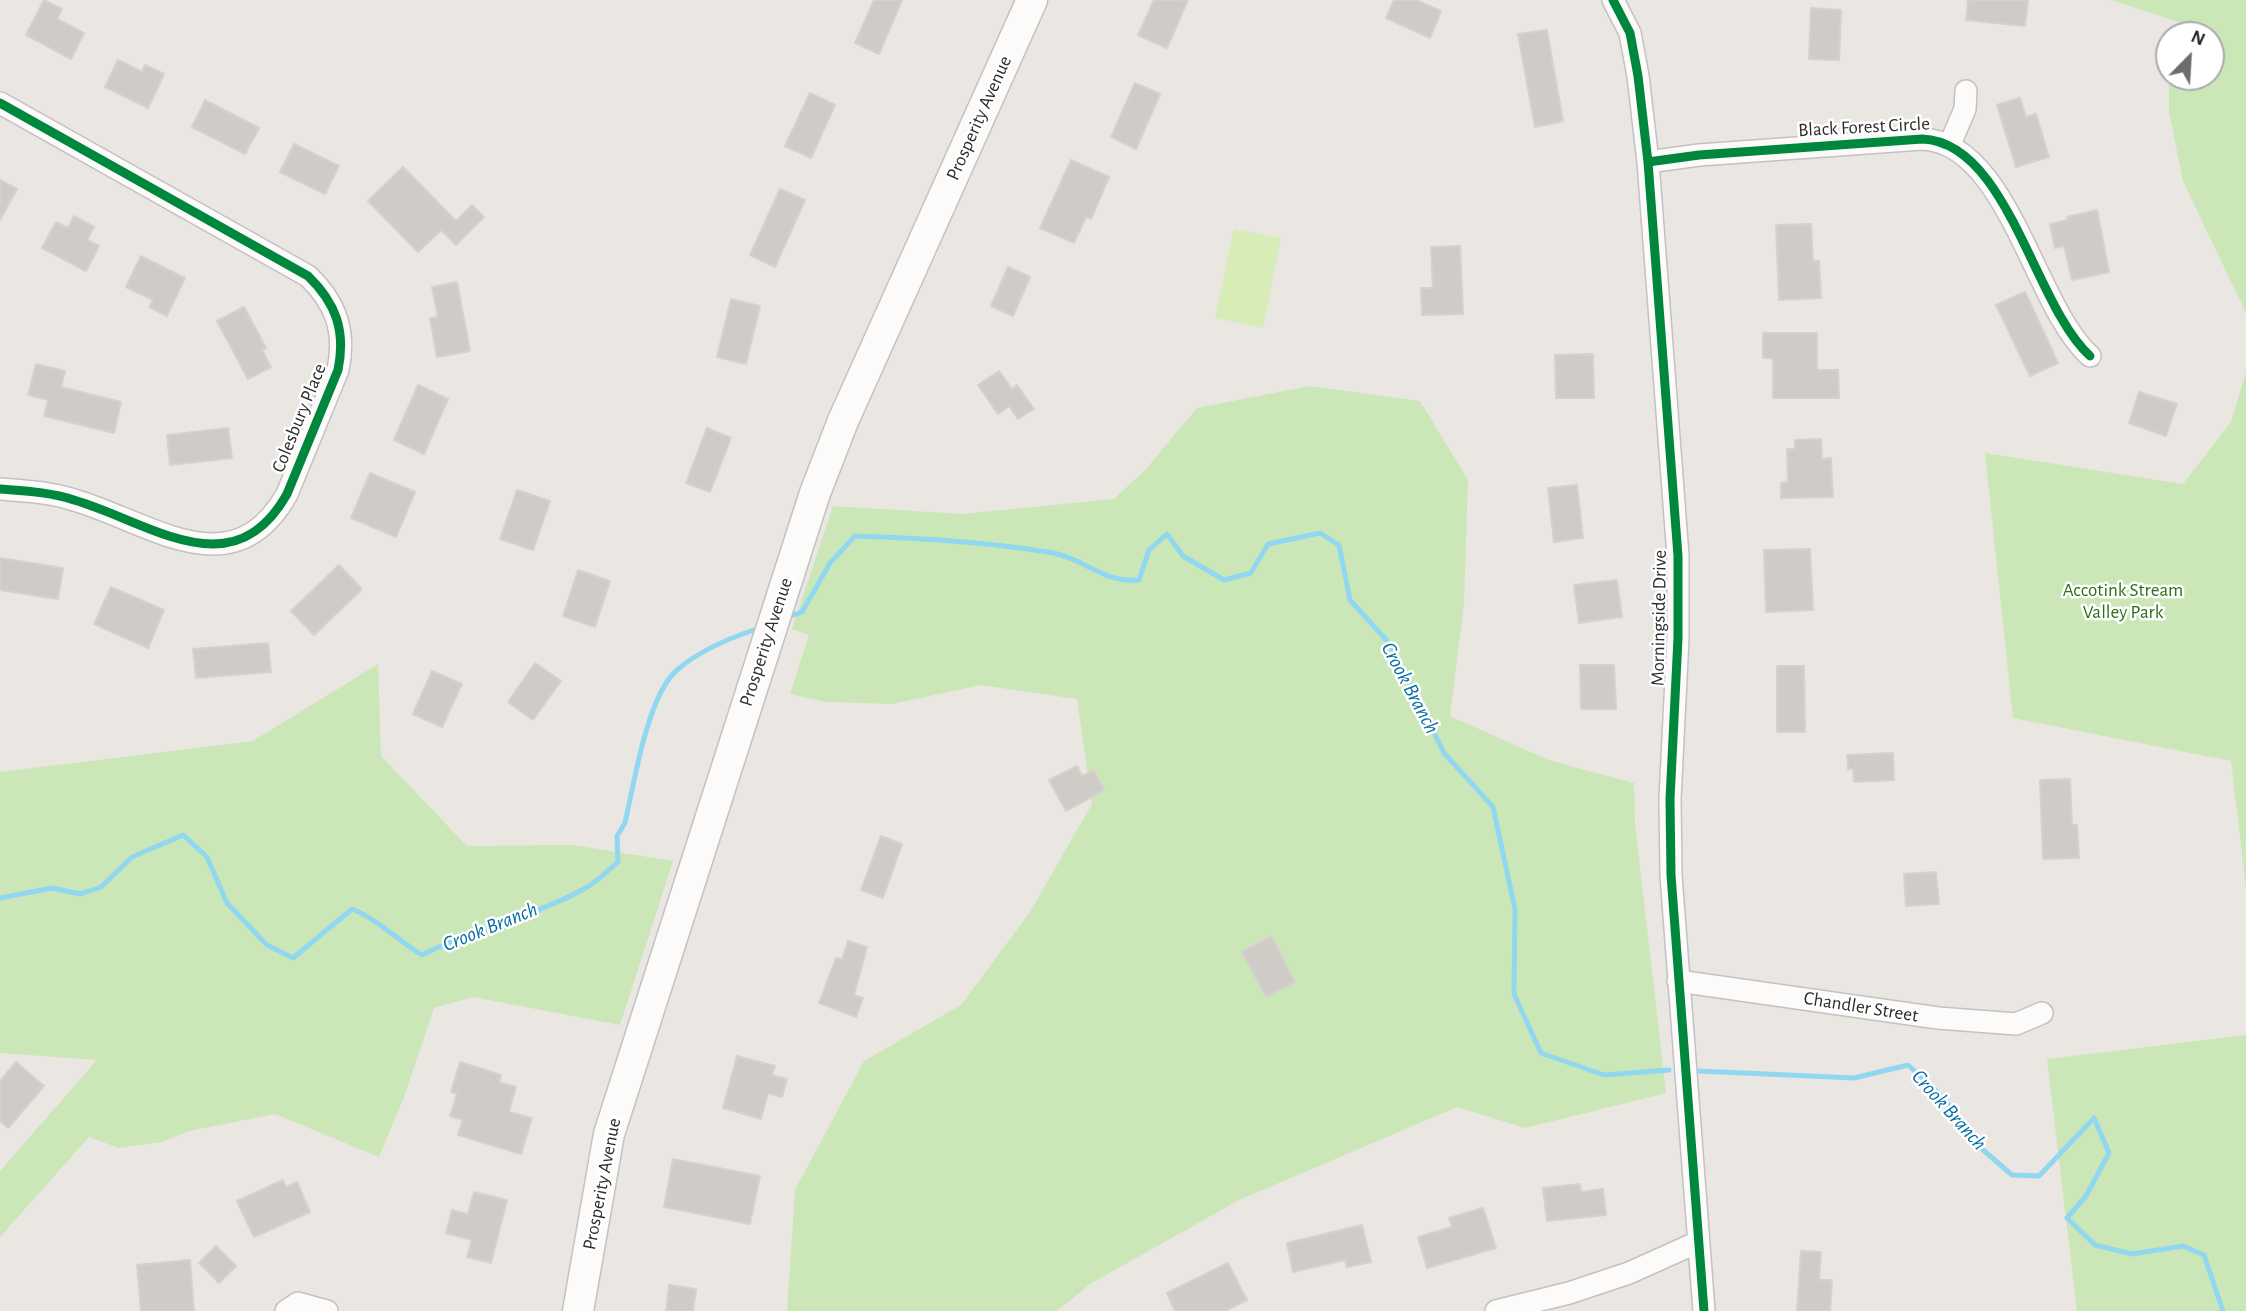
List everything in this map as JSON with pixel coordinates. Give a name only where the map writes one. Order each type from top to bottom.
[{"type":"main road","name":"Prosperity Avenue","points":[[578,1311],[609,1135],[815,493],[843,421],[1032,0]]},
{"type":"street","name":"Morningside Drive","points":[[1613,0],[1630,33],[1638,76],[1648,162],[1678,556],[1678,638],[1670,811],[1678,981],[1704,1311]]},
{"type":"street","points":[[1950,144],[1965,109],[1966,91]]},
{"type":"street","name":"Colesbury Place","points":[[0,103],[308,276],[323,291],[335,309],[341,329],[342,351],[338,370],[287,494],[270,519],[247,537],[226,544],[187,543],[73,499],[33,491],[0,489]]},
{"type":"street","name":"Black Forest Circle","points":[[1648,162],[1699,155],[1922,139],[1950,144],[1985,179],[2016,230],[2067,329],[2091,356]]},
{"type":"street","name":"Chandler Street","points":[[1678,981],[1938,1018],[2017,1024],[2042,1013]]},
{"type":"street","points":[[1496,1311],[1569,1293],[1629,1273],[1698,1242]]},
{"type":"street","points":[[286,1311],[298,1303],[327,1311]]},
{"type":"green space","points":[[2111,0],[2246,0],[2246,313],[2183,181],[2169,111],[2169,91],[2225,91],[2225,21],[2176,21]]},
{"type":"green space","points":[[1234,229],[1281,238],[1263,328],[1215,318]]},
{"type":"green space","name":"Accotink Stream Valley Park","points":[[2246,372],[2246,888],[2231,761],[2013,718],[1985,453],[2183,484],[2231,422]]},
{"type":"green space","points":[[1310,386],[1420,401],[1468,480],[1464,604],[1450,716],[1548,760],[1634,783],[1635,823],[1666,1093],[1525,1128],[1457,1107],[1239,1200],[1090,1284],[1057,1311],[787,1311],[795,1190],[864,1061],[961,1005],[1030,912],[1092,804],[1077,699],[981,685],[892,704],[826,702],[790,694],[809,635],[792,629],[833,506],[962,514],[1114,499],[1146,469],[1197,408]]},
{"type":"green space","points":[[378,664],[381,756],[467,846],[573,845],[673,861],[620,1025],[473,997],[434,1008],[404,1097],[379,1157],[275,1114],[189,1131],[162,1142],[119,1148],[89,1137],[0,1237],[0,1171],[97,1060],[0,1053],[0,772],[253,741]]},
{"type":"green space","points":[[2246,1035],[2246,1311],[2077,1311],[2047,1059]]},
{"type":"building","points":[[44,0],[62,9],[57,19],[84,33],[71,59],[26,35]]},
{"type":"building","points":[[874,0],[902,0],[879,54],[855,43]]},
{"type":"building","points":[[1154,0],[1188,0],[1167,48],[1138,35]]},
{"type":"building","points":[[1394,0],[1416,0],[1441,11],[1430,38],[1386,18]]},
{"type":"building","points":[[1968,0],[2028,0],[2025,26],[1966,20]]},
{"type":"building","points":[[1811,8],[1841,10],[1839,60],[1809,59]]},
{"type":"building","points":[[1547,30],[1563,121],[1535,127],[1518,34]]},
{"type":"building","points":[[118,60],[142,72],[145,65],[164,74],[148,108],[105,87]]},
{"type":"building","points":[[1135,83],[1160,94],[1136,149],[1111,137]]},
{"type":"building","points":[[810,93],[835,105],[811,158],[785,146]]},
{"type":"building","points":[[2020,98],[2026,117],[2036,114],[2049,157],[2016,167],[1997,105]]},
{"type":"building","points":[[205,100],[259,128],[245,154],[192,127]]},
{"type":"building","points":[[294,144],[339,166],[325,194],[280,172]]},
{"type":"building","points":[[1071,160],[1109,177],[1091,219],[1086,217],[1074,243],[1040,228]]},
{"type":"building","points":[[403,167],[456,221],[472,205],[484,217],[456,245],[441,230],[418,252],[368,201]]},
{"type":"building","points":[[0,180],[17,189],[0,220]]},
{"type":"building","points":[[780,189],[805,200],[775,267],[750,255]]},
{"type":"building","points":[[2097,210],[2109,272],[2072,280],[2064,246],[2055,248],[2050,224]]},
{"type":"building","points":[[74,216],[94,227],[87,240],[99,246],[86,271],[42,248],[56,222],[68,228]]},
{"type":"building","points":[[1811,224],[1813,261],[1819,261],[1821,298],[1779,300],[1776,225]]},
{"type":"building","points":[[1460,246],[1463,314],[1422,315],[1421,288],[1433,288],[1431,247]]},
{"type":"building","points":[[141,256],[185,278],[167,316],[149,307],[153,300],[126,287]]},
{"type":"building","points":[[1008,267],[1030,277],[1013,316],[991,306]]},
{"type":"building","points":[[457,282],[470,351],[437,357],[430,318],[438,317],[432,287]]},
{"type":"building","points":[[2025,292],[2058,363],[2030,376],[1996,305]]},
{"type":"building","points":[[731,299],[760,306],[746,364],[717,357]]},
{"type":"building","points":[[244,307],[266,348],[262,350],[271,367],[248,379],[217,321]]},
{"type":"building","points":[[1763,333],[1817,333],[1817,370],[1838,370],[1839,398],[1773,398],[1773,358],[1763,358]]},
{"type":"building","points":[[1593,354],[1594,398],[1556,398],[1555,355]]},
{"type":"building","points":[[36,364],[65,371],[61,387],[121,402],[114,433],[44,416],[48,400],[28,395]]},
{"type":"building","points":[[999,371],[1012,389],[1017,385],[1034,409],[1018,419],[1009,406],[998,414],[978,385]]},
{"type":"building","points":[[418,385],[448,399],[424,454],[394,440]]},
{"type":"building","points":[[2139,392],[2177,404],[2166,436],[2129,423]]},
{"type":"building","points":[[228,428],[232,458],[170,465],[167,435]]},
{"type":"building","points":[[707,428],[731,438],[710,492],[686,483]]},
{"type":"building","points":[[1821,439],[1822,459],[1831,458],[1833,497],[1781,498],[1781,483],[1788,482],[1787,449],[1795,449],[1795,440]]},
{"type":"building","points":[[370,473],[415,492],[396,537],[351,518]]},
{"type":"building","points":[[1577,485],[1583,538],[1554,542],[1548,488]]},
{"type":"building","points":[[517,490],[550,501],[533,550],[500,539]]},
{"type":"building","points":[[1810,549],[1813,610],[1766,612],[1764,550]]},
{"type":"building","points":[[0,558],[63,568],[58,599],[0,590]]},
{"type":"building","points":[[339,565],[362,589],[314,635],[291,611]]},
{"type":"building","points":[[578,570],[610,581],[595,627],[563,616]]},
{"type":"building","points":[[1617,580],[1622,617],[1579,623],[1574,585]]},
{"type":"building","points":[[111,587],[164,610],[148,648],[94,624]]},
{"type":"building","points":[[268,643],[271,672],[196,678],[193,649]]},
{"type":"building","points":[[535,663],[561,681],[533,720],[508,702]]},
{"type":"building","points":[[1580,665],[1614,665],[1616,709],[1581,709]]},
{"type":"building","points":[[1777,666],[1804,666],[1805,732],[1777,732]]},
{"type":"building","points":[[432,671],[462,684],[442,727],[413,714]]},
{"type":"building","points":[[1893,753],[1894,780],[1854,782],[1853,769],[1848,769],[1847,755]]},
{"type":"building","points":[[1077,766],[1082,776],[1094,770],[1104,790],[1066,811],[1049,780]]},
{"type":"building","points":[[2070,779],[2072,825],[2077,825],[2079,858],[2043,859],[2040,780]]},
{"type":"building","points":[[881,836],[902,844],[883,898],[861,890]]},
{"type":"building","points":[[1936,872],[1939,904],[1906,906],[1904,874]]},
{"type":"building","points":[[1271,936],[1295,982],[1266,997],[1242,952]]},
{"type":"building","points":[[848,941],[867,947],[854,995],[863,998],[856,1017],[819,1003],[836,958],[842,960]]},
{"type":"building","points":[[737,1056],[775,1066],[772,1075],[787,1079],[782,1097],[768,1093],[761,1119],[723,1108]]},
{"type":"building","points":[[16,1062],[44,1086],[8,1128],[0,1121],[0,1081]]},
{"type":"building","points":[[460,1062],[501,1075],[499,1082],[516,1087],[509,1112],[532,1118],[521,1154],[458,1135],[463,1120],[450,1116],[457,1094],[451,1092]]},
{"type":"building","points":[[673,1159],[760,1176],[750,1224],[664,1207]]},
{"type":"building","points":[[283,1180],[286,1187],[297,1182],[310,1212],[254,1237],[237,1201]]},
{"type":"building","points":[[1580,1184],[1581,1192],[1603,1189],[1606,1215],[1547,1221],[1543,1188]]},
{"type":"building","points":[[474,1192],[507,1200],[491,1263],[467,1257],[472,1240],[446,1233],[452,1210],[468,1214]]},
{"type":"building","points":[[1483,1208],[1496,1248],[1427,1268],[1418,1237],[1452,1227],[1449,1218]]},
{"type":"building","points":[[1362,1225],[1371,1262],[1347,1267],[1345,1260],[1293,1272],[1287,1243]]},
{"type":"building","points":[[216,1246],[236,1266],[219,1283],[199,1263]]},
{"type":"building","points":[[1801,1251],[1821,1252],[1819,1280],[1832,1280],[1830,1311],[1797,1311]]},
{"type":"building","points":[[190,1260],[194,1311],[141,1311],[137,1265]]},
{"type":"building","points":[[1228,1263],[1247,1300],[1225,1311],[1175,1311],[1167,1293]]},
{"type":"building","points":[[669,1285],[696,1289],[693,1311],[666,1311]]},
{"type":"waterway","name":"Crook Branch","points":[[791,616],[802,612],[830,563],[855,536],[955,541],[1029,549],[1065,556],[1115,578],[1139,580],[1149,550],[1167,534],[1183,556],[1224,580],[1251,573],[1268,544],[1320,533],[1339,545],[1350,600],[1390,644],[1444,753],[1493,807],[1515,909],[1514,994],[1541,1053],[1604,1075],[1669,1070]]},
{"type":"waterway","name":"Crook Branch","points":[[0,898],[52,888],[80,894],[101,887],[132,857],[183,835],[207,857],[227,903],[267,945],[293,958],[352,909],[379,924],[422,955],[564,899],[593,884],[618,862],[617,836],[625,823],[637,764],[657,699],[667,682],[686,663],[704,651],[754,630]]},
{"type":"waterway","name":"Crook Branch","points":[[1699,1071],[1854,1078],[1908,1065],[1944,1098],[1975,1143],[2012,1175],[2039,1176],[2094,1118],[2109,1153],[2086,1196],[2067,1218],[2095,1245],[2132,1254],[2183,1246],[2204,1255],[2223,1311]]},
{"type":"cycle path","points":[[1613,0],[1630,33],[1638,76],[1648,162],[1678,556],[1678,638],[1670,799],[1671,875],[1704,1311]]},
{"type":"cycle path","points":[[0,103],[308,276],[332,307],[341,343],[338,370],[287,494],[265,523],[242,539],[216,544],[189,541],[65,497],[0,489]]},
{"type":"cycle path","points":[[1648,162],[1699,155],[1922,139],[1952,147],[1977,167],[1998,196],[2052,301],[2070,332],[2090,356]]}]
